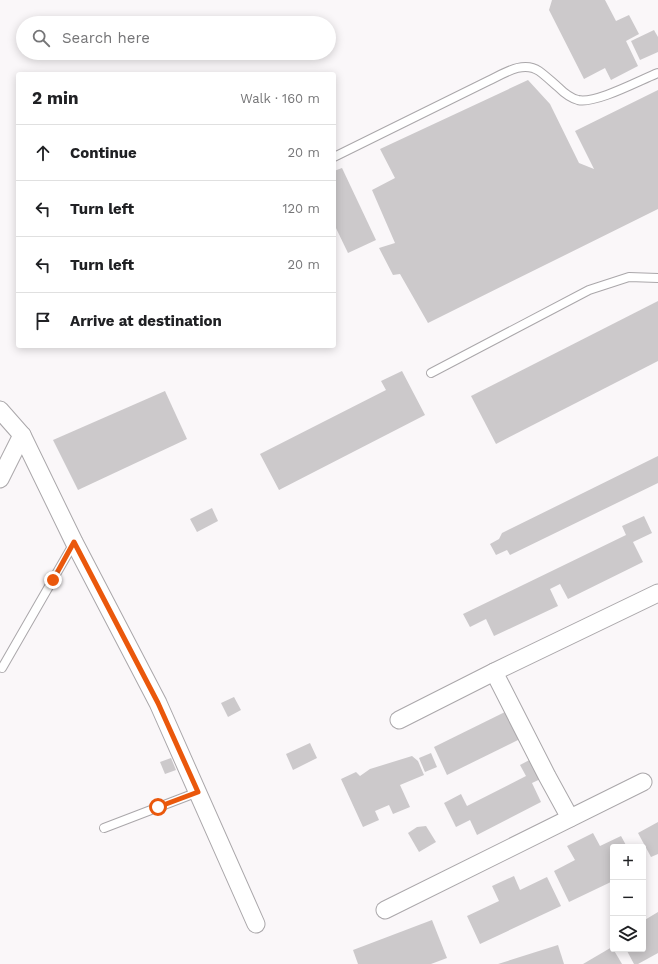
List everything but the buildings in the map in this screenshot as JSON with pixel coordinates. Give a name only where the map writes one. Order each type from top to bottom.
[{"type":"street","points":[[0,410],[22,435],[74,542],[158,703],[256,924]]},
{"type":"street","points":[[0,479],[22,435]]},
{"type":"street","points":[[399,720],[494,672],[658,593]]},
{"type":"street","points":[[494,672],[570,818]]},
{"type":"street","points":[[385,910],[643,782]]},
{"type":"lane","points":[[336,156],[512,69],[520,67],[538,70],[566,95],[578,100],[587,101],[615,92],[658,73]]},
{"type":"lane","points":[[430,373],[589,290],[629,277],[658,278]]},
{"type":"lane","points":[[2,668],[74,542]]},
{"type":"lane","points":[[104,828],[198,792]]},
{"type":"route","points":[[53,580],[74,542],[158,703],[198,792],[158,807]]}]
